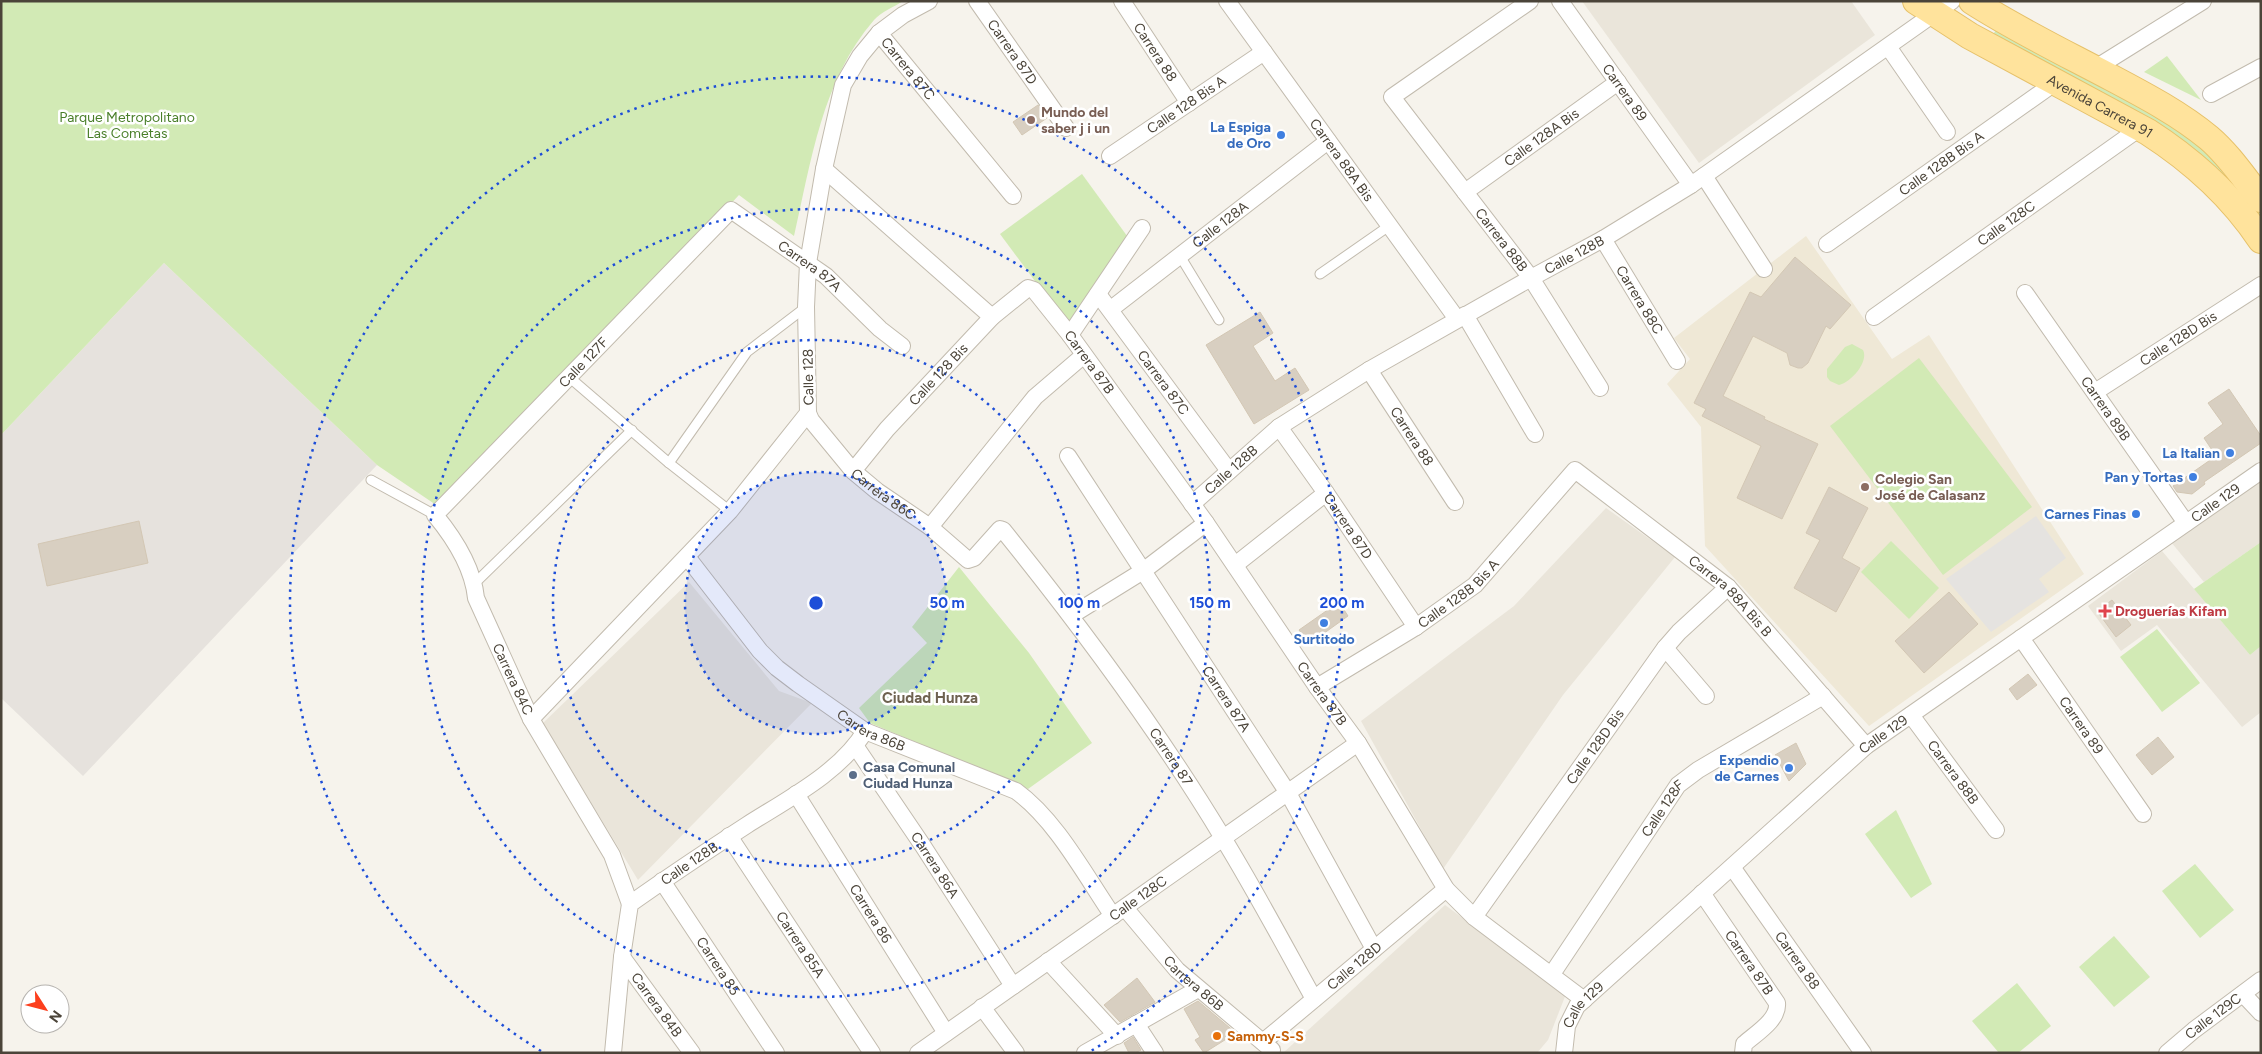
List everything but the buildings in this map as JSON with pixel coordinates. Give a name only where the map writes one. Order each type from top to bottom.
[{"type":"main road","name":"Avenida Carrera 91","points":[[1972,1],[2141,93],[2196,128],[2225,155],[2261,199]]},
{"type":"main road","name":"Avenida Carrera 91","points":[[1934,6],[2056,82],[2140,128],[2198,166],[2227,196],[2261,240]]},
{"type":"street","name":"Calle 128","points":[[531,719],[598,648],[688,558],[730,511],[808,413],[806,307],[808,263],[824,169],[843,85],[860,56],[879,33],[903,15],[929,1]]},
{"type":"street","name":"Carrera 87D","points":[[977,1],[1066,128]]},
{"type":"street","name":"Carrera 88","points":[[1122,1],[1190,103]]},
{"type":"street","name":"Carrera 88A Bis","points":[[1227,1],[1389,226],[1461,317],[1535,434]]},
{"type":"street","name":"Carrera 88B","points":[[1530,1],[1392,97],[1531,278],[1600,388]]},
{"type":"street","name":"Carrera 89","points":[[1560,1],[1618,82],[1697,180],[1764,269]]},
{"type":"street","points":[[2094,69],[2203,1]]},
{"type":"street","name":"Calle 128B","points":[[1192,504],[1279,427],[1369,370],[1603,239],[1697,180],[1889,48],[1934,6]]},
{"type":"street","name":"Carrera 87C","points":[[879,33],[1013,196]]},
{"type":"street","points":[[1889,48],[1946,132]]},
{"type":"street","name":"Calle 128 Bis A","points":[[1110,156],[1264,52]]},
{"type":"street","points":[[2211,94],[2261,66]]},
{"type":"street","name":"Calle 128A Bis","points":[[1465,192],[1618,82]]},
{"type":"street","name":"Calle 128B Bis A","points":[[1827,244],[2056,82]]},
{"type":"street","name":"Calle 128C","points":[[1874,318],[2140,128]]},
{"type":"street","name":"Calle 128A","points":[[1111,309],[1328,141]]},
{"type":"street","points":[[824,169],[992,317]]},
{"type":"street","name":"Carrera 87A","points":[[732,210],[826,276],[880,328],[902,346]]},
{"type":"street","name":"Calle 127F","points":[[435,515],[732,210]]},
{"type":"street","points":[[1070,335],[1142,228]]},
{"type":"street","name":"Carrera 88C","points":[[1603,239],[1677,361]]},
{"type":"street","name":"Calle 128D Bis","points":[[2095,392],[2261,285]]},
{"type":"street","name":"Calle 128 Bis","points":[[853,471],[887,429],[992,317],[1028,288],[1031,289]]},
{"type":"street","name":"Carrera 87B","points":[[1031,289],[1070,335],[1206,523],[1317,687],[1358,743],[1446,889],[1474,917],[1584,1000]]},
{"type":"street","name":"Carrera 89B","points":[[2026,293],[2186,523]]},
{"type":"street","name":"Carrera 87C","points":[[1098,294],[1111,309],[1229,471]]},
{"type":"street","points":[[930,527],[1035,397],[1084,355]]},
{"type":"street","name":"Carrera 88","points":[[1369,370],[1455,502]]},
{"type":"street","name":"Carrera 86C","points":[[808,413],[811,420],[853,471],[877,491],[930,527],[968,560],[974,558],[1000,529],[1003,530]]},
{"type":"street","name":"Carrera 87D","points":[[1279,427],[1416,627]]},
{"type":"street","name":"Carrera 87A","points":[[1068,456],[1288,793],[1374,949]]},
{"type":"street","name":"Calle 128B Bis A","points":[[1317,687],[1416,627],[1475,585],[1574,470]]},
{"type":"street","name":"Carrera 88A Bis B","points":[[1574,470],[1728,587],[1866,746]]},
{"type":"street","name":"Calle 129","points":[[1562,1051],[1571,1016],[1584,1000],[1866,746],[2261,471]]},
{"type":"street","points":[[1235,565],[1326,493]]},
{"type":"street","name":"Carrera 84C","points":[[435,515],[451,535],[474,583],[476,598],[531,719],[612,855],[630,904]]},
{"type":"street","points":[[1072,615],[1143,571],[1206,523]]},
{"type":"street","name":"Carrera 87","points":[[1003,530],[1072,615],[1180,771],[1224,838],[1314,999]]},
{"type":"street","name":"Carrera 86B","points":[[688,558],[760,651],[777,668],[865,731],[1016,791],[1026,799],[1038,810],[1119,912],[1198,989],[1270,1048]]},
{"type":"street","name":"Calle 128D Bis","points":[[1474,917],[1665,648],[1679,632],[1728,587]]},
{"type":"street","name":"Carrera 89","points":[[2021,638],[2143,814]]},
{"type":"street","points":[[1665,648],[1706,696]]},
{"type":"street","name":"Calle 128F","points":[[1552,974],[1678,785],[1698,770],[1823,696]]},
{"type":"street","name":"Carrera 88B","points":[[1911,715],[1996,830]]},
{"type":"street","name":"Calle 128B","points":[[630,904],[729,836],[796,794],[840,762],[856,747],[865,731]]},
{"type":"street","name":"Calle 128C","points":[[918,1053],[1358,743]]},
{"type":"street","name":"Carrera 86A","points":[[856,747],[923,846],[1013,986]]},
{"type":"street","name":"Carrera 86","points":[[796,794],[946,1033]]},
{"type":"street","name":"Carrera 85A","points":[[729,836],[872,1053]]},
{"type":"street","name":"Carrera 88","points":[[1732,867],[1863,1053]]},
{"type":"street","name":"Carrera 85","points":[[662,881],[776,1053]]},
{"type":"street","name":"Calle 128D","points":[[1270,1048],[1314,999],[1446,889]]},
{"type":"street","name":"Carrera 87B","points":[[1702,893],[1777,1003],[1778,1010],[1773,1018],[1744,1044],[1743,1053]]},
{"type":"street","points":[[613,1053],[622,957],[630,904]]},
{"type":"street","name":"Carrera 84B","points":[[622,957],[692,1053]]},
{"type":"street","points":[[1048,961],[1117,1036]]},
{"type":"street","name":"Calle 129C","points":[[2167,1053],[2194,1030],[2261,980]]},
{"type":"street","points":[[1085,1053],[1198,989]]},
{"type":"street","points":[[2243,994],[2261,1013]]},
{"type":"street","points":[[982,1007],[1016,1053]]},
{"type":"street","points":[[1136,1024],[1156,1053]]},
{"type":"lane","points":[[1320,274],[1389,226]]},
{"type":"lane","points":[[1180,256],[1219,320]]},
{"type":"lane","points":[[669,463],[748,352],[806,307]]},
{"type":"lane","points":[[569,377],[669,463],[730,511]]},
{"type":"lane","points":[[474,583],[632,430]]},
{"type":"lane","name":"Carrera 84C","points":[[371,480],[435,515]]},
{"type":"shaded area","points":[[1582,1],[1851,1],[1875,35],[1699,163]]},
{"type":"shaded area","name":"Colegio San José de Calasanz","points":[[1806,236],[1892,359],[1929,335],[2084,574],[1869,726],[1705,546],[1701,427],[1667,384],[1690,359],[1674,338]]},
{"type":"shaded area","points":[[164,263],[377,465],[83,776],[1,698],[1,435]]},
{"type":"shaded area","points":[[2261,477],[2261,542],[2204,582],[2171,542]]},
{"type":"shaded area","points":[[1606,508],[1675,557],[1563,695],[1443,869],[1361,721],[1514,606]]},
{"type":"shaded area","points":[[2036,516],[2066,558],[2039,579],[2049,592],[1991,632],[1946,579]]},
{"type":"shaded area","points":[[2162,551],[2250,655],[2261,646],[2261,712],[2242,727],[2157,625],[2121,651],[2088,606]]},
{"type":"shaded area","points":[[689,582],[779,691],[812,703],[638,880],[543,723]]},
{"type":"shaded area","points":[[1445,905],[1566,994],[1548,1040],[1537,1053],[1283,1053]]},
{"type":"green space","name":"Parque Metropolitano Las Cometas","points":[[1,1],[903,1],[874,20],[856,43],[842,69],[830,95],[821,123],[794,236],[739,195],[445,511],[377,465],[164,263],[1,435]]},
{"type":"green space","points":[[1997,28],[2188,132],[2261,209],[2261,226],[1991,38]]},
{"type":"green space","points":[[2167,56],[2201,100],[2144,72]]},
{"type":"green space","points":[[1082,174],[1130,240],[1069,327],[1000,234]]},
{"type":"green space","points":[[1852,344],[1863,350],[1864,355],[1861,366],[1844,383],[1839,385],[1830,381],[1827,377],[1827,369],[1845,347]]},
{"type":"green space","points":[[1919,358],[2032,507],[1943,575],[1830,426]]},
{"type":"green space","points":[[1891,541],[1939,588],[1909,619],[1861,572]]},
{"type":"green space","points":[[2261,542],[2261,646],[2250,655],[2194,589]]},
{"type":"green space","points":[[959,567],[1029,653],[1092,743],[1028,789],[870,723],[859,708],[927,643],[912,627]]},
{"type":"green space","points":[[2157,629],[2200,683],[2162,712],[2120,657]]},
{"type":"green space","points":[[1896,810],[1932,884],[1911,898],[1865,834]]},
{"type":"green space","points":[[2195,864],[2234,910],[2200,938],[2162,891]]},
{"type":"green space","points":[[2114,936],[2150,977],[2114,1007],[2079,967]]},
{"type":"green space","points":[[2017,983],[2051,1026],[2018,1053],[1999,1053],[1972,1021]]},
{"type":"place","name":"Mundo del saber j i un","points":[[1031,120]]},
{"type":"place","name":"La Espiga de Oro","points":[[1281,135]]},
{"type":"place","name":"La Italian","points":[[2230,453]]},
{"type":"place","name":"Pan y Tortas","points":[[2193,477]]},
{"type":"place","name":"Colegio San José de Calasanz","points":[[1865,487]]},
{"type":"place","name":"Carnes Finas","points":[[2136,514]]},
{"type":"place","name":"Droguerías Kifam","points":[[2105,611]]},
{"type":"place","name":"Surtitodo","points":[[1324,623]]},
{"type":"place","name":"Expendio de Carnes","points":[[1789,768]]},
{"type":"place","name":"Casa Comunal Ciudad Hunza","points":[[853,775]]},
{"type":"place","name":"Sammy-S-S","points":[[1217,1036]]},
{"type":"district","name":"Ciudad Hunza","points":[[930,698]]}]
